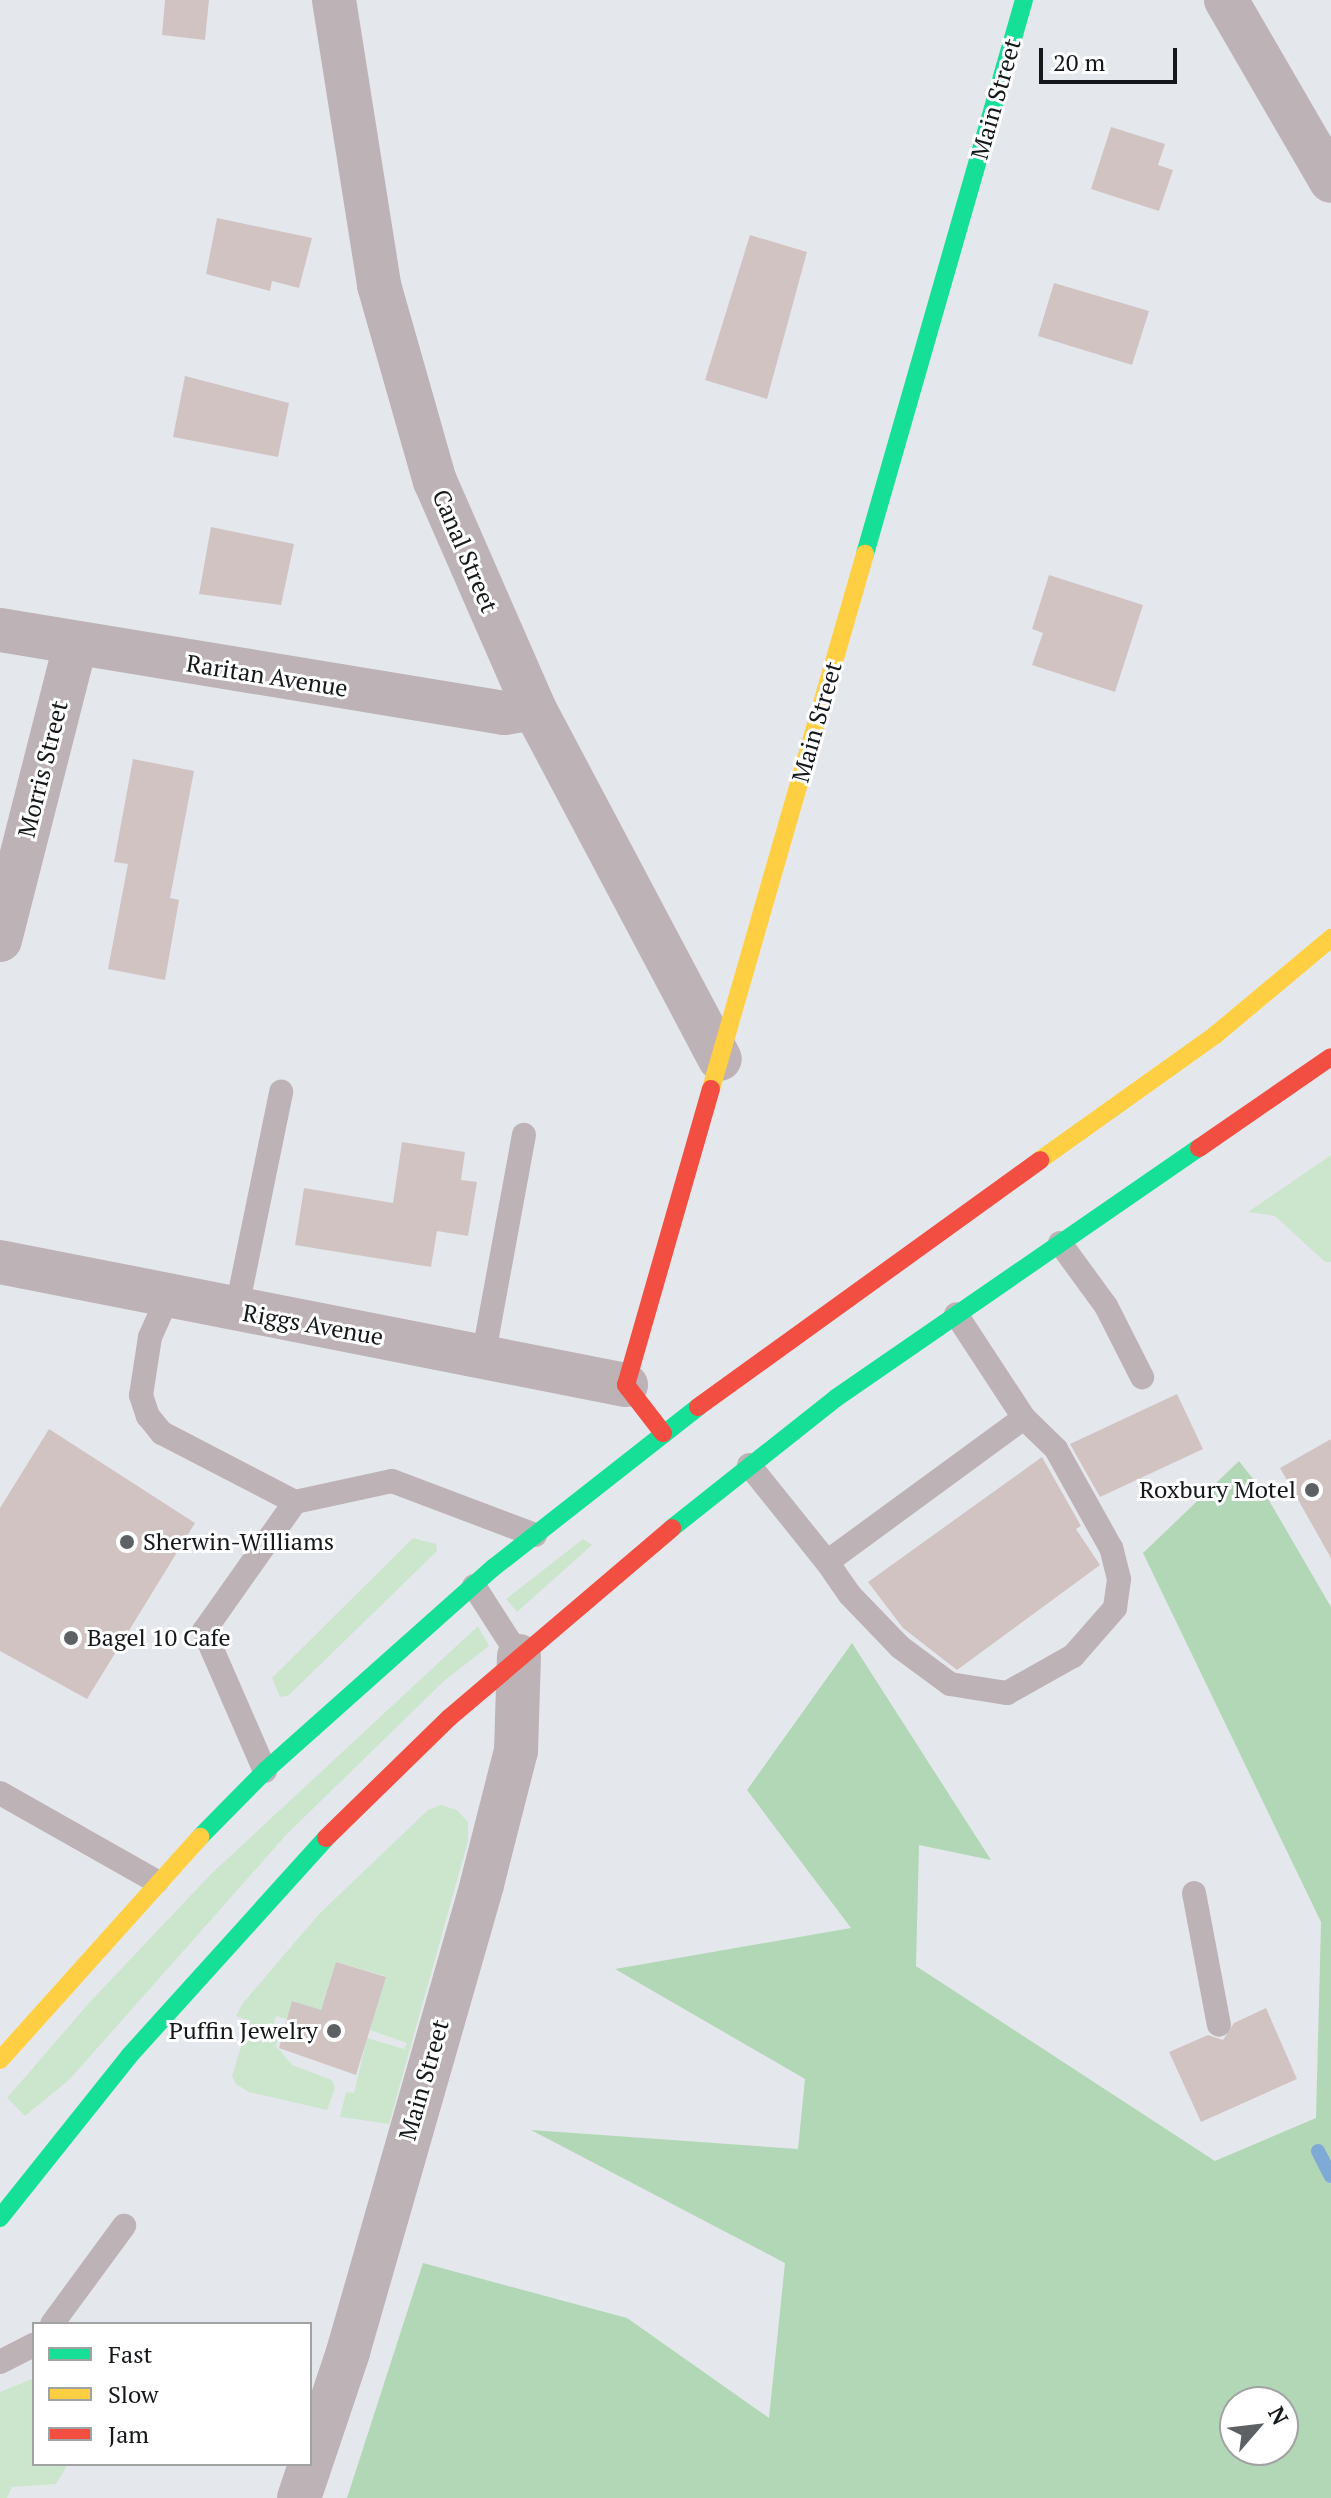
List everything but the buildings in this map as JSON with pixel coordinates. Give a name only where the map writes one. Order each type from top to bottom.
[{"type":"main road","name":"Main Street","points":[[626,1385],[1024,0]]},
{"type":"main road","points":[[0,2060],[157,1882],[265,1771],[474,1586],[663,1433],[1214,1036],[1331,938]]},
{"type":"main road","points":[[0,2218],[130,2055],[311,1853],[519,1656],[749,1465],[956,1314],[1331,1057]]},
{"type":"main road","points":[[1312,1072],[1331,1069]]},
{"type":"main road","points":[[626,1385],[663,1433]]},
{"type":"main road","points":[[0,2193],[42,2163]]},
{"type":"street","name":"Canal Street","points":[[334,0],[355,155],[398,367],[435,481],[534,708],[720,1059]]},
{"type":"street","points":[[1226,0],[1331,181]]},
{"type":"street","name":"Raritan Avenue","points":[[0,630],[75,646],[504,713],[534,708]]},
{"type":"street","name":"Morris Street","points":[[0,940],[75,646]]},
{"type":"street","name":"Riggs Avenue","points":[[0,1262],[167,1299],[626,1385]]},
{"type":"street","name":"Main Street","points":[[312,2459],[348,2352],[482,1884],[516,1751],[519,1656]]},
{"type":"street","name":"Main Street","points":[[299,2498],[310,2466]]},
{"type":"lane","points":[[236,1312],[281,1092]]},
{"type":"lane","points":[[483,1358],[524,1135]]},
{"type":"lane","points":[[1060,1243],[1106,1306],[1142,1377]]},
{"type":"lane","points":[[167,1299],[150,1337],[141,1395],[148,1416],[181,1444],[295,1502],[392,1481],[535,1535]]},
{"type":"lane","points":[[749,1465],[850,1595],[900,1647],[950,1684],[1007,1693],[1073,1656],[1115,1608],[1119,1579],[1111,1548],[1056,1449],[1024,1418],[956,1314]]},
{"type":"lane","points":[[827,1562],[1024,1418]]},
{"type":"lane","points":[[265,1771],[204,1631],[295,1502]]},
{"type":"lane","points":[[474,1586],[519,1656]]},
{"type":"lane","points":[[0,1793],[157,1882]]},
{"type":"lane","points":[[1194,1893],[1219,2025]]},
{"type":"lane","points":[[53,2322],[124,2226]]},
{"type":"lane","points":[[0,2362],[32,2346]]},
{"type":"green space","points":[[1331,1155],[1331,1262],[1325,1262],[1275,1216],[1248,1212]]},
{"type":"green space","points":[[1239,1461],[1267,1497],[1331,1607],[1331,2498],[347,2498],[423,2263],[627,2318],[769,2418],[785,2263],[531,2130],[798,2149],[805,2079],[615,1969],[851,1928],[747,1790],[852,1643],[991,1860],[919,1845],[916,1966],[1215,2161],[1316,2118],[1321,1922],[1143,1553]]},
{"type":"green space","points":[[413,1538],[436,1544],[437,1551],[288,1696],[280,1697],[272,1678]]},
{"type":"green space","points":[[583,1539],[592,1545],[517,1612],[506,1599]]},
{"type":"green space","points":[[478,1626],[489,1646],[445,1680],[287,1834],[69,2080],[25,2116],[7,2098],[88,2004],[210,1875]]},
{"type":"green space","points":[[441,1805],[457,1810],[468,1822],[468,1841],[389,2124],[340,2117],[346,2092],[354,2093],[367,2038],[404,2049],[407,2043],[370,2030],[385,1976],[336,1962],[321,2010],[287,2019],[276,2016],[271,2032],[279,2035],[276,2046],[292,2065],[332,2080],[335,2088],[327,2110],[249,2092],[236,2084],[232,2076],[249,2020],[236,2016],[242,2004],[319,1914],[428,1810]]},
{"type":"green space","points":[[32,2379],[32,2466],[67,2466],[56,2484],[12,2487],[7,2498],[0,2498],[0,2392]]},
{"type":"waterway","points":[[1318,2151],[1331,2176]]},
{"type":"traffic: fast","points":[[865,554],[1024,0]]},
{"type":"traffic: fast","points":[[672,1528],[836,1398],[1199,1148]]},
{"type":"traffic: fast","points":[[200,1837],[265,1771],[493,1568],[698,1407]]},
{"type":"traffic: fast","points":[[0,2218],[130,2055],[326,1838]]},
{"type":"traffic: slow","points":[[711,1089],[865,554]]},
{"type":"traffic: slow","points":[[1040,1160],[1214,1036],[1331,938]]},
{"type":"traffic: slow","points":[[0,2060],[200,1837]]},
{"type":"traffic: jam","points":[[1199,1148],[1331,1057]]},
{"type":"traffic: jam","points":[[663,1433],[626,1385],[711,1089]]},
{"type":"traffic: jam","points":[[698,1407],[1040,1160]]},
{"type":"traffic: jam","points":[[326,1838],[449,1718],[672,1528]]},
{"type":"place","name":"Roxbury Motel","points":[[1312,1490]]},
{"type":"place","name":"Sherwin-Williams","points":[[127,1542]]},
{"type":"place","name":"Bagel 10 Cafe","points":[[71,1638]]},
{"type":"place","name":"Puffin Jewelry","points":[[334,2031]]}]
